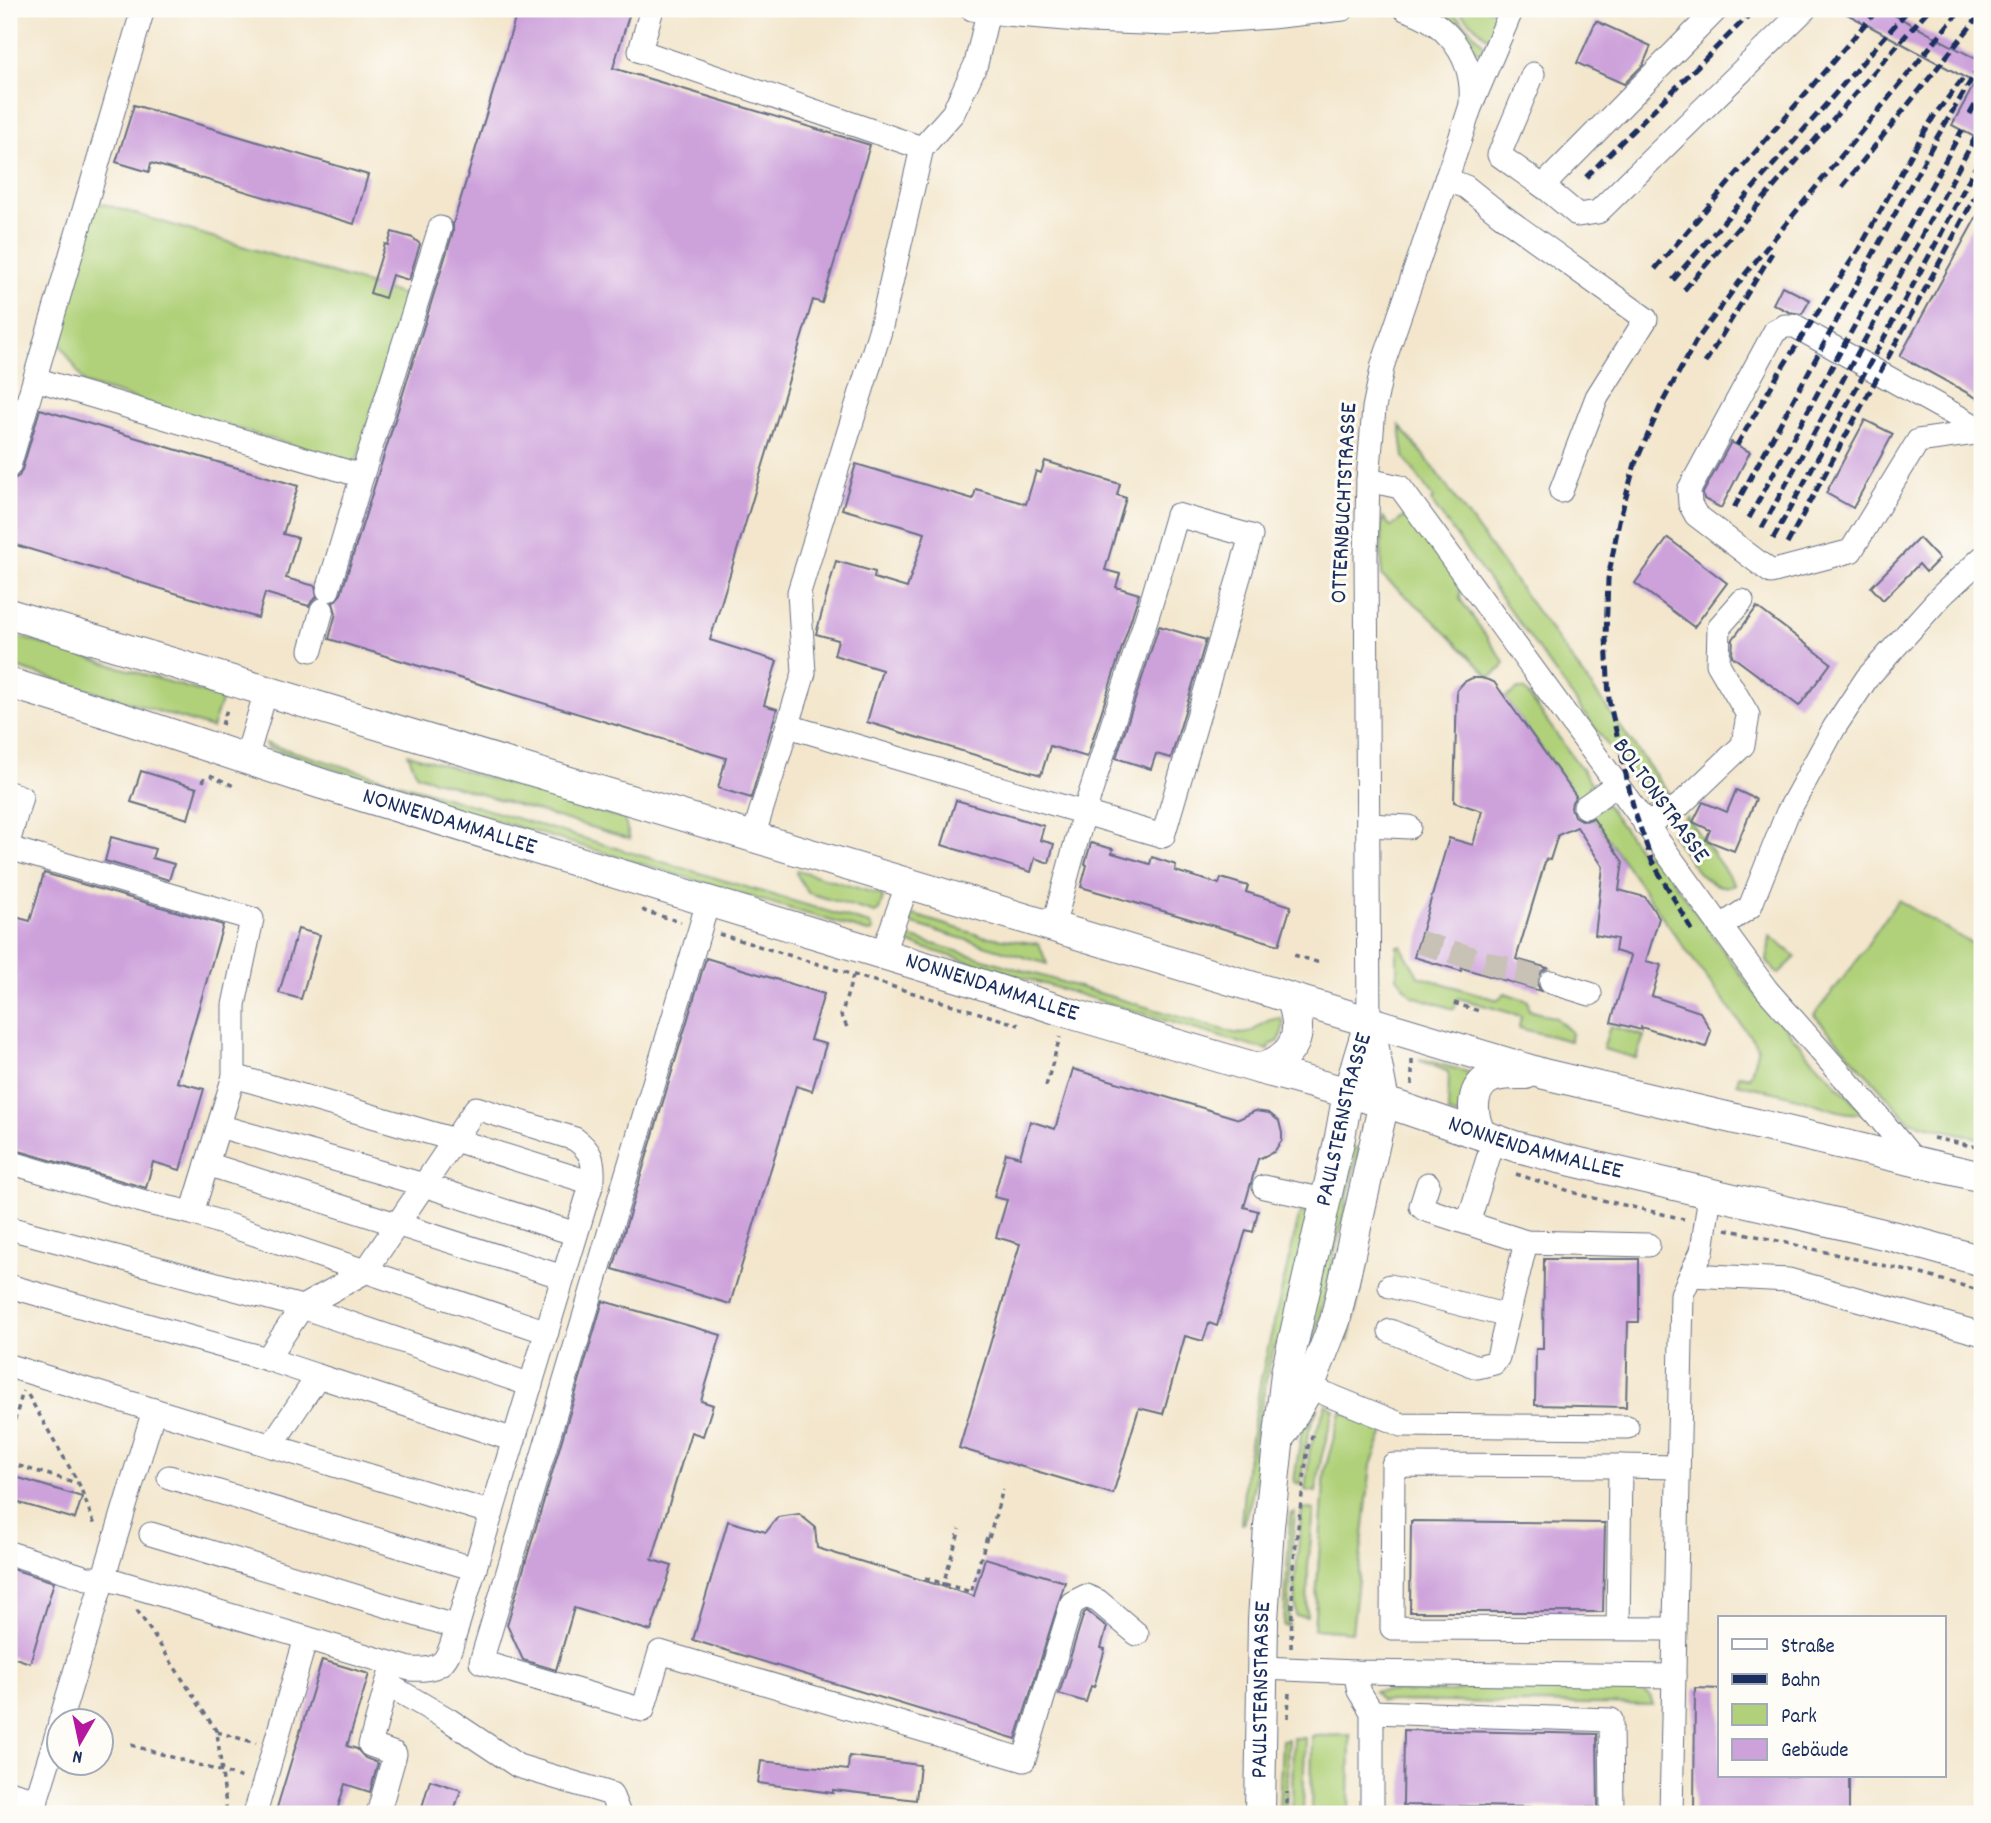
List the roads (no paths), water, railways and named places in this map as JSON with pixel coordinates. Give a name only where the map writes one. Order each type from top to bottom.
[{"type":"main road","points":[[9,614],[1544,1074]]},
{"type":"main road","name":"NONNENDAMMALLEE","points":[[9,683],[322,784],[704,915],[882,955],[1260,1069],[1384,1102],[1487,1145],[1559,1158],[1896,1237],[1982,1261]]},
{"type":"main road","points":[[1260,1069],[1277,1062],[1290,1052],[1297,1037],[1298,1018],[1292,1000]]},
{"type":"main road","name":"PAULSTERNSTRASSE","points":[[1260,1814],[1277,1669],[1263,1620],[1269,1526],[1286,1373],[1348,1093],[1369,1023]]},
{"type":"main road","name":"PAULSTERNSTRASSE","points":[[1279,1440],[1318,1391],[1384,1102],[1369,1023]]},
{"type":"main road","points":[[1487,1145],[1475,1122],[1473,1107],[1477,1092],[1486,1080],[1508,1074],[1575,1072],[1922,1149],[1982,1177]]},
{"type":"street","points":[[9,466],[143,9]]},
{"type":"street","points":[[652,9],[640,51],[922,148]]},
{"type":"street","points":[[753,837],[804,673],[799,592],[880,331],[922,148],[953,113],[976,64],[980,10],[1090,21],[1169,24],[1343,9]]},
{"type":"street","points":[[1405,9],[1433,21],[1459,48],[1472,86],[1470,108]]},
{"type":"street","name":"OTTERNBUCHTSTRASSE","points":[[1369,1023],[1366,556],[1368,480],[1374,408],[1383,364],[1470,108],[1512,9]]},
{"type":"street","points":[[1543,186],[1717,9]]},
{"type":"street","points":[[1532,74],[1499,155],[1578,215],[1598,212],[1805,9]]},
{"type":"street","points":[[1446,179],[1466,187],[1646,319],[1597,397],[1561,491]]},
{"type":"street","points":[[311,650],[440,228]]},
{"type":"street","points":[[1785,326],[1795,326],[1982,431],[1918,441],[1851,551],[1771,572],[1696,515],[1689,504],[1689,491],[1775,331],[1785,326]]},
{"type":"street","points":[[35,379],[362,476]]},
{"type":"street","name":"BOLTONSTRASSE","points":[[1368,480],[1400,487],[1767,990],[1878,1115],[1922,1149]]},
{"type":"street","points":[[788,726],[1084,813],[1163,836],[1251,536],[1177,515],[1084,813],[1053,927]]},
{"type":"street","points":[[1720,927],[1750,908],[1787,814],[1834,728],[1867,678],[1942,595],[1977,562]]},
{"type":"street","points":[[1645,825],[1679,806],[1743,746],[1748,715],[1718,664],[1719,627],[1742,601]]},
{"type":"street","points":[[246,759],[266,691]]},
{"type":"street","points":[[1585,807],[1616,785]]},
{"type":"street","points":[[9,793],[22,797],[9,840]]},
{"type":"street","points":[[1368,825],[1409,827]]},
{"type":"street","points":[[9,848],[252,919],[234,1005],[234,1076],[192,1213]]},
{"type":"street","points":[[9,856],[9,867]]},
{"type":"street","points":[[882,955],[908,883]]},
{"type":"street","points":[[704,915],[481,1662],[643,1710],[660,1652],[1024,1760],[1072,1603],[1086,1596],[1098,1601],[1137,1634]]},
{"type":"street","points":[[1551,982],[1590,994]]},
{"type":"street","points":[[234,1076],[592,1183]]},
{"type":"street","points":[[267,1359],[302,1307],[365,1272],[477,1108],[575,1139],[586,1147],[594,1164],[592,1183],[447,1657],[437,1667],[426,1671],[410,1669],[390,1674]]},
{"type":"street","points":[[219,1126],[424,1185],[576,1234]]},
{"type":"street","points":[[1468,1223],[1487,1145]]},
{"type":"street","points":[[9,1162],[148,1203],[192,1213],[547,1332]]},
{"type":"street","points":[[207,1164],[563,1277]]},
{"type":"street","points":[[1428,1184],[1421,1206],[1424,1209],[1526,1242],[1648,1245]]},
{"type":"street","points":[[1264,1187],[1325,1200]]},
{"type":"street","points":[[1671,1814],[1682,1294],[1702,1251],[1710,1194]]},
{"type":"street","points":[[9,1227],[302,1307],[531,1385]]},
{"type":"street","points":[[1390,1331],[1477,1367],[1493,1363],[1508,1316],[1526,1242]]},
{"type":"street","points":[[1691,1275],[1789,1280],[1982,1334]]},
{"type":"street","points":[[9,1286],[267,1359],[514,1440]]},
{"type":"street","points":[[1390,1286],[1508,1316]]},
{"type":"street","points":[[9,1366],[492,1513]]},
{"type":"street","points":[[271,1446],[318,1376]]},
{"type":"street","points":[[1318,1391],[1402,1425],[1627,1427]]},
{"type":"street","points":[[65,1708],[110,1573],[154,1410]]},
{"type":"street","points":[[1675,1629],[1392,1628],[1393,1465],[1678,1467]]},
{"type":"street","points":[[1618,1629],[1620,1466]]},
{"type":"street","points":[[169,1477],[475,1569]]},
{"type":"street","points":[[151,1534],[457,1626]]},
{"type":"street","points":[[9,1553],[88,1578],[110,1573],[306,1638],[390,1674],[449,1720],[518,1766],[611,1794],[619,1814]]},
{"type":"street","points":[[255,1814],[306,1638]]},
{"type":"street","points":[[1277,1669],[1674,1676]]},
{"type":"street","points":[[1355,1672],[1359,1691],[1372,1712],[1372,1814]]},
{"type":"street","points":[[377,1814],[395,1754],[370,1745],[390,1674]]},
{"type":"street","points":[[1372,1712],[1611,1720],[1612,1814]]},
{"type":"street","points":[[9,1792],[34,1807],[46,1768]]},
{"type":"tunnel","points":[[1419,942],[1551,982]]},
{"type":"railway","points":[[1586,177],[1755,9]]},
{"type":"railway","points":[[1655,269],[1878,9]]},
{"type":"railway","points":[[1673,280],[1909,9]]},
{"type":"railway","points":[[1684,290],[1929,9]]},
{"type":"railway","points":[[1692,930],[1652,861],[1634,810],[1609,700],[1606,637],[1608,579],[1619,521],[1635,464],[1661,405],[1696,341],[1746,273],[1961,9]]},
{"type":"railway","points":[[1842,187],[1982,12]]},
{"type":"railway","points":[[1734,508],[1936,139],[1982,62]]},
{"type":"railway","points":[[1737,445],[1782,368],[1862,244],[1936,113],[1965,76]]},
{"type":"railway","points":[[1970,114],[1982,93]]},
{"type":"railway","points":[[1749,518],[1962,130]]},
{"type":"railway","points":[[1762,528],[1975,138]]},
{"type":"railway","points":[[1773,539],[1940,236],[1982,154]]},
{"type":"railway","points":[[1787,544],[1982,184]]},
{"type":"railway","points":[[1705,363],[1772,253]]}]
